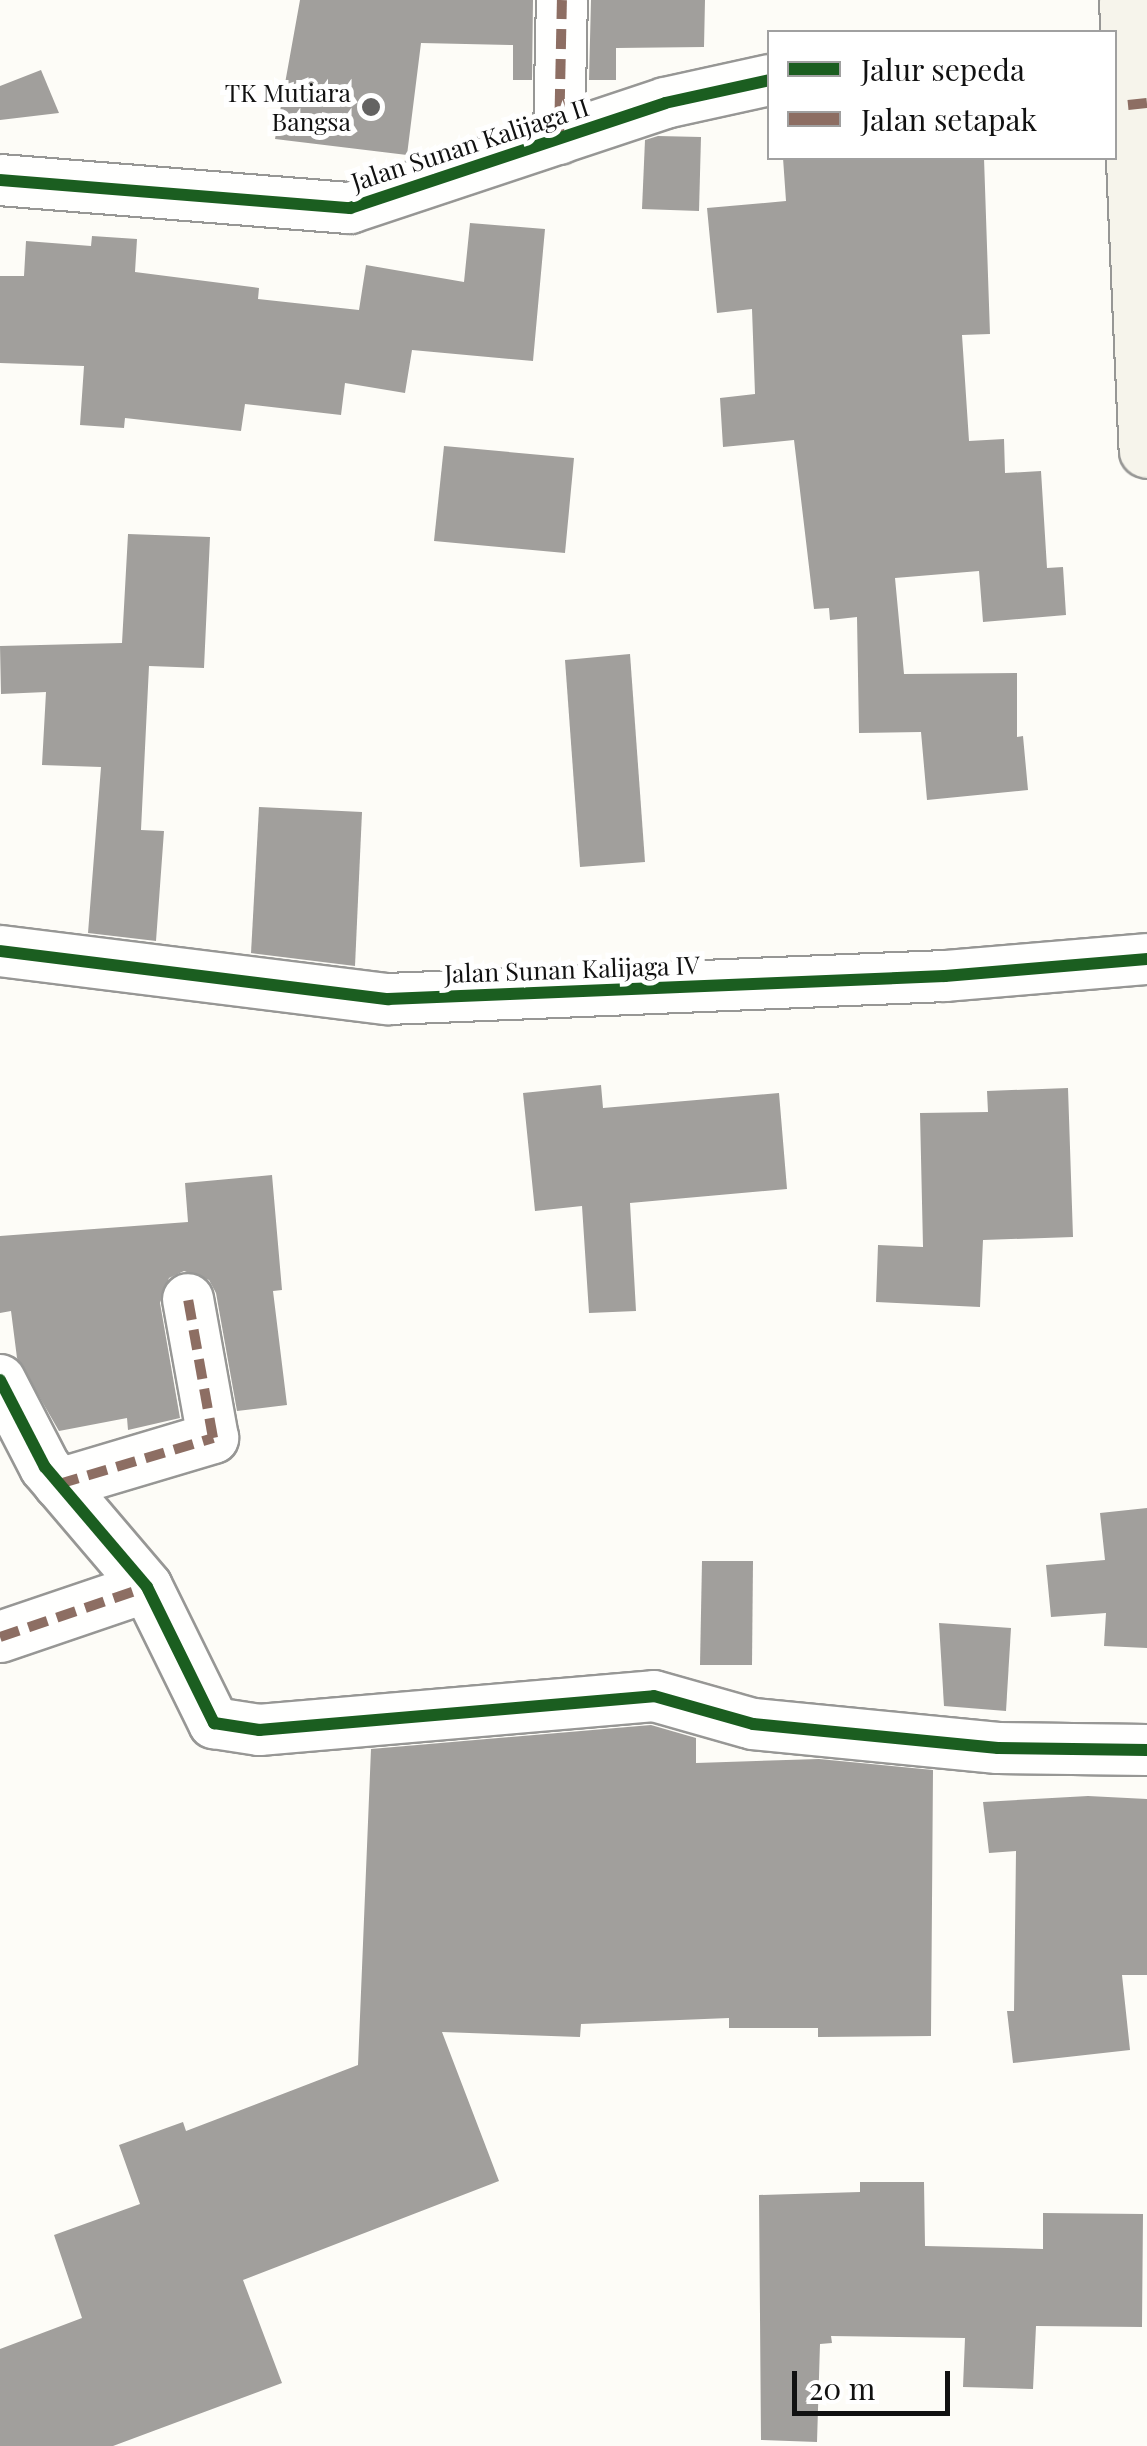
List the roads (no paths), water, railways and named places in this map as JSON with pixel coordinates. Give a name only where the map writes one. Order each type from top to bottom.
[{"type":"street","points":[[558,139],[562,0]]},
{"type":"street","points":[[1123,25],[1137,104],[1147,450]]},
{"type":"street","name":"Jalan Sunan Kalijaga II","points":[[0,180],[350,208],[682,99],[767,81]]},
{"type":"street","name":"Jalan Sunan Kalijaga IV","points":[[0,951],[388,999],[945,976],[1147,959]]},
{"type":"street","points":[[59,1484],[213,1438],[188,1299]]},
{"type":"street","points":[[0,1380],[59,1484],[147,1587],[214,1722],[258,1730],[654,1696],[754,1724],[998,1748],[1147,1750]]},
{"type":"street","points":[[0,1637],[147,1587]]},
{"type":"place","name":"TK Mutiara Bangsa","points":[[371,107]]}]
